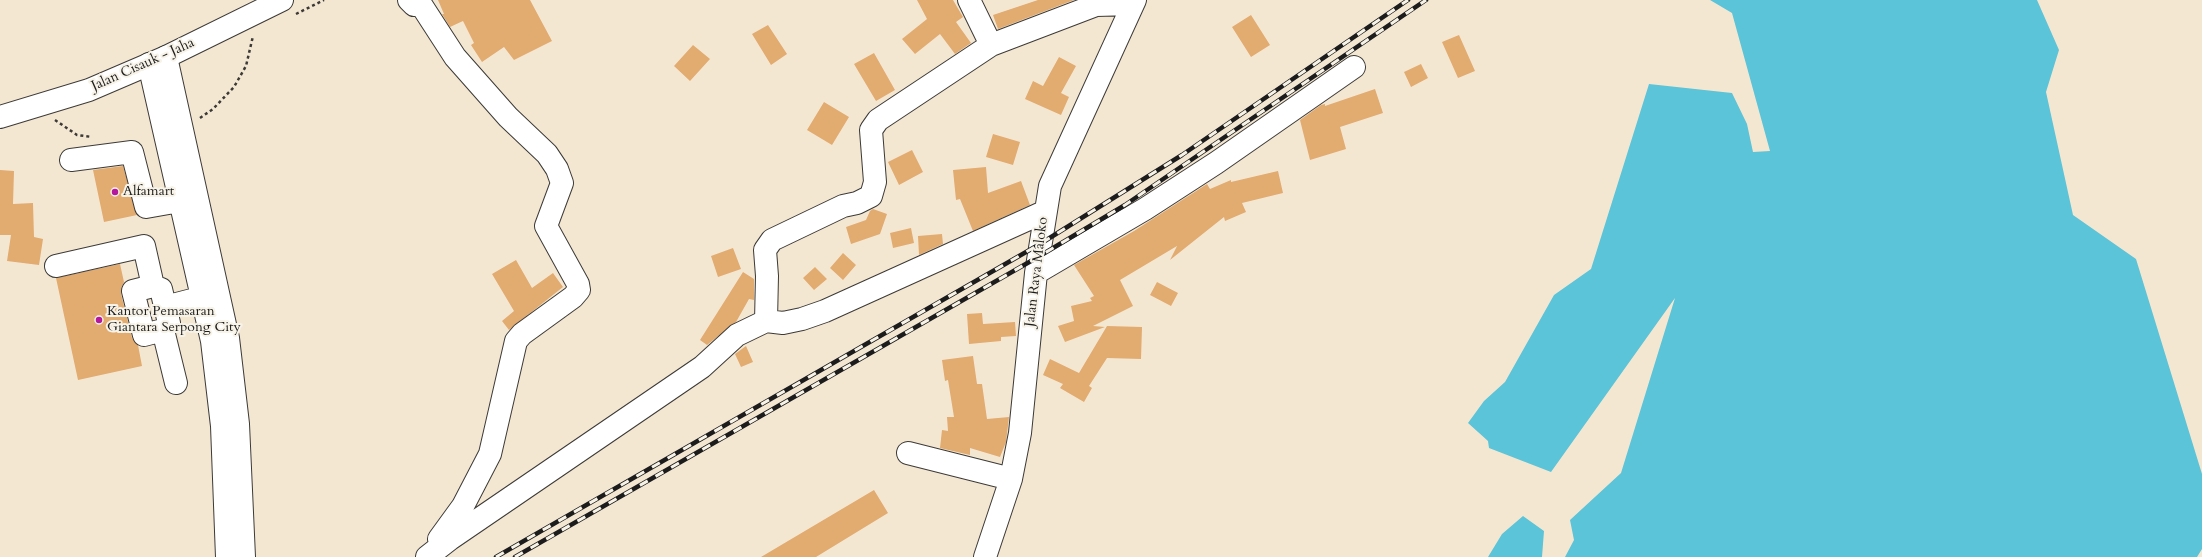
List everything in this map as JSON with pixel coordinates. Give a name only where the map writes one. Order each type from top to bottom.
[{"type":"street","name":"Jalan Cisauk - Jaha","points":[[0,117],[89,90],[157,61],[282,0]]},
{"type":"street","points":[[409,0],[414,5],[420,3],[455,57],[508,117],[547,154],[557,169],[562,183],[546,226],[578,284],[578,290],[573,298],[522,334],[512,348],[494,441],[490,454],[456,518],[426,557]]},
{"type":"street","points":[[969,0],[991,45]]},
{"type":"street","points":[[766,321],[767,276],[765,250],[772,240],[843,206],[857,203],[871,196],[875,182],[871,130],[878,120],[991,45],[1096,4],[1134,2]]},
{"type":"street","name":"Jalan Raya Maloko","points":[[985,557],[1011,479],[1020,433],[1036,273],[1044,212],[1050,186],[1134,2]]},
{"type":"street","points":[[157,61],[180,201],[210,295],[228,338],[238,424],[244,557]]},
{"type":"street","points":[[157,61],[210,295],[212,341],[222,426],[227,557]]},
{"type":"street","points":[[1036,273],[1145,209],[1216,163],[1354,68]]},
{"type":"street","points":[[71,160],[132,152],[146,207],[180,201]]},
{"type":"street","points":[[426,557],[462,530],[702,367],[737,335],[766,321],[783,323],[802,319],[825,311],[1044,212]]},
{"type":"street","points":[[56,266],[144,246],[153,286]]},
{"type":"street","points":[[153,286],[161,289],[169,323],[163,330],[144,335],[133,291],[153,286]]},
{"type":"street","points":[[165,307],[210,295]]},
{"type":"street","points":[[163,330],[176,383]]},
{"type":"street","points":[[908,453],[1011,479]]},
{"type":"water","points":[[1710,0],[2037,0],[2059,50],[2046,92],[2073,215],[2136,259],[2202,474],[2202,549],[2197,557],[1565,557],[1574,540],[1570,520],[1621,473],[1675,298],[1551,472],[1489,448],[1488,441],[1468,423],[1484,401],[1505,382],[1554,295],[1591,269],[1649,84],[1732,93],[1747,124],[1753,152],[1770,151],[1732,13]]},
{"type":"water","points":[[1523,516],[1544,531],[1542,557],[1488,557],[1502,534]]},
{"type":"building","points":[[438,0],[530,0],[552,41],[514,60],[504,47],[482,62],[471,45],[474,43],[463,21],[450,27],[442,14],[444,14]]},
{"type":"building","points":[[917,0],[953,0],[963,17],[956,22],[971,43],[955,54],[940,34],[915,54],[902,39],[927,19]]},
{"type":"building","points":[[1038,0],[1074,0],[998,29],[993,15]]},
{"type":"building","points":[[1251,15],[1270,45],[1251,57],[1232,27]]},
{"type":"building","points":[[768,25],[787,54],[771,65],[752,34]]},
{"type":"building","points":[[1459,35],[1475,71],[1458,78],[1442,42]]},
{"type":"building","points":[[693,45],[710,59],[690,81],[674,66]]},
{"type":"building","points":[[874,53],[895,90],[876,101],[854,64]]},
{"type":"building","points":[[1059,57],[1076,66],[1061,93],[1069,97],[1061,115],[1025,99],[1033,81],[1043,86]]},
{"type":"building","points":[[1421,64],[1428,78],[1411,87],[1404,72]]},
{"type":"building","points":[[1375,89],[1383,113],[1340,127],[1346,149],[1310,160],[1300,120],[1321,105],[1325,104],[1325,106]]},
{"type":"building","points":[[824,102],[849,117],[832,145],[807,130]]},
{"type":"building","points":[[993,134],[1020,142],[1013,165],[986,157]]},
{"type":"building","points":[[912,150],[923,172],[899,185],[888,162]]},
{"type":"building","name":"Alfamart","points":[[123,166],[137,215],[104,222],[93,170]]},
{"type":"building","points":[[986,167],[988,193],[1021,181],[1030,205],[973,231],[960,199],[956,200],[953,170]]},
{"type":"building","points":[[0,170],[14,171],[13,204],[33,203],[34,237],[43,239],[39,265],[7,261],[11,235],[0,235]]},
{"type":"building","points":[[1278,171],[1283,193],[1242,203],[1246,212],[1225,221],[1224,217],[1170,260],[1177,246],[1120,280],[1133,306],[1093,326],[1105,327],[1065,342],[1058,326],[1074,321],[1071,306],[1092,301],[1090,298],[1094,296],[1074,265],[1134,231],[1207,184],[1210,189],[1231,180],[1231,182]]},
{"type":"building","points":[[873,209],[887,214],[880,234],[851,244],[846,227],[866,220],[870,211]]},
{"type":"building","points":[[911,228],[914,243],[893,248],[890,233]]},
{"type":"building","points":[[942,234],[943,244],[919,255],[918,236]]},
{"type":"building","points":[[733,248],[741,269],[718,277],[711,256]]},
{"type":"building","points":[[843,253],[856,265],[843,280],[830,268]]},
{"type":"building","points":[[516,260],[532,288],[553,273],[563,287],[509,330],[502,321],[514,311],[492,274]]},
{"type":"building","name":"Kantor Pemasaran Giantara Serpong City","points":[[120,264],[124,282],[121,288],[121,294],[132,338],[138,345],[142,366],[78,380],[56,278]]},
{"type":"building","points":[[815,267],[827,279],[814,290],[803,278]]},
{"type":"building","points":[[743,272],[754,279],[754,300],[749,299],[736,322],[707,345],[700,340]]},
{"type":"building","points":[[1157,282],[1178,293],[1171,306],[1150,295]]},
{"type":"building","points":[[982,313],[983,324],[1015,322],[1016,336],[1001,337],[1001,341],[969,344],[967,314]]},
{"type":"building","points":[[1107,326],[1142,327],[1141,359],[1107,358],[1089,386],[1092,388],[1084,402],[1060,388],[1063,384],[1043,375],[1050,359],[1079,373]]},
{"type":"building","points":[[746,346],[753,362],[741,367],[735,354]]},
{"type":"building","points":[[973,356],[977,384],[982,384],[987,419],[1009,417],[1006,442],[1000,457],[970,448],[970,455],[940,448],[942,430],[948,431],[947,417],[954,417],[948,380],[945,381],[942,360]]},
{"type":"building","points":[[874,490],[888,513],[816,557],[761,557]]},
{"type":"railway","points":[[496,557],[1040,244],[1182,155],[1408,0]]},
{"type":"railway","points":[[515,557],[1038,257],[1125,205],[1426,0]]},
{"type":"place","name":"Alfamart","points":[[115,192]]},
{"type":"place","name":"Kantor Pemasaran Giantara Serpong City","points":[[99,320]]}]
